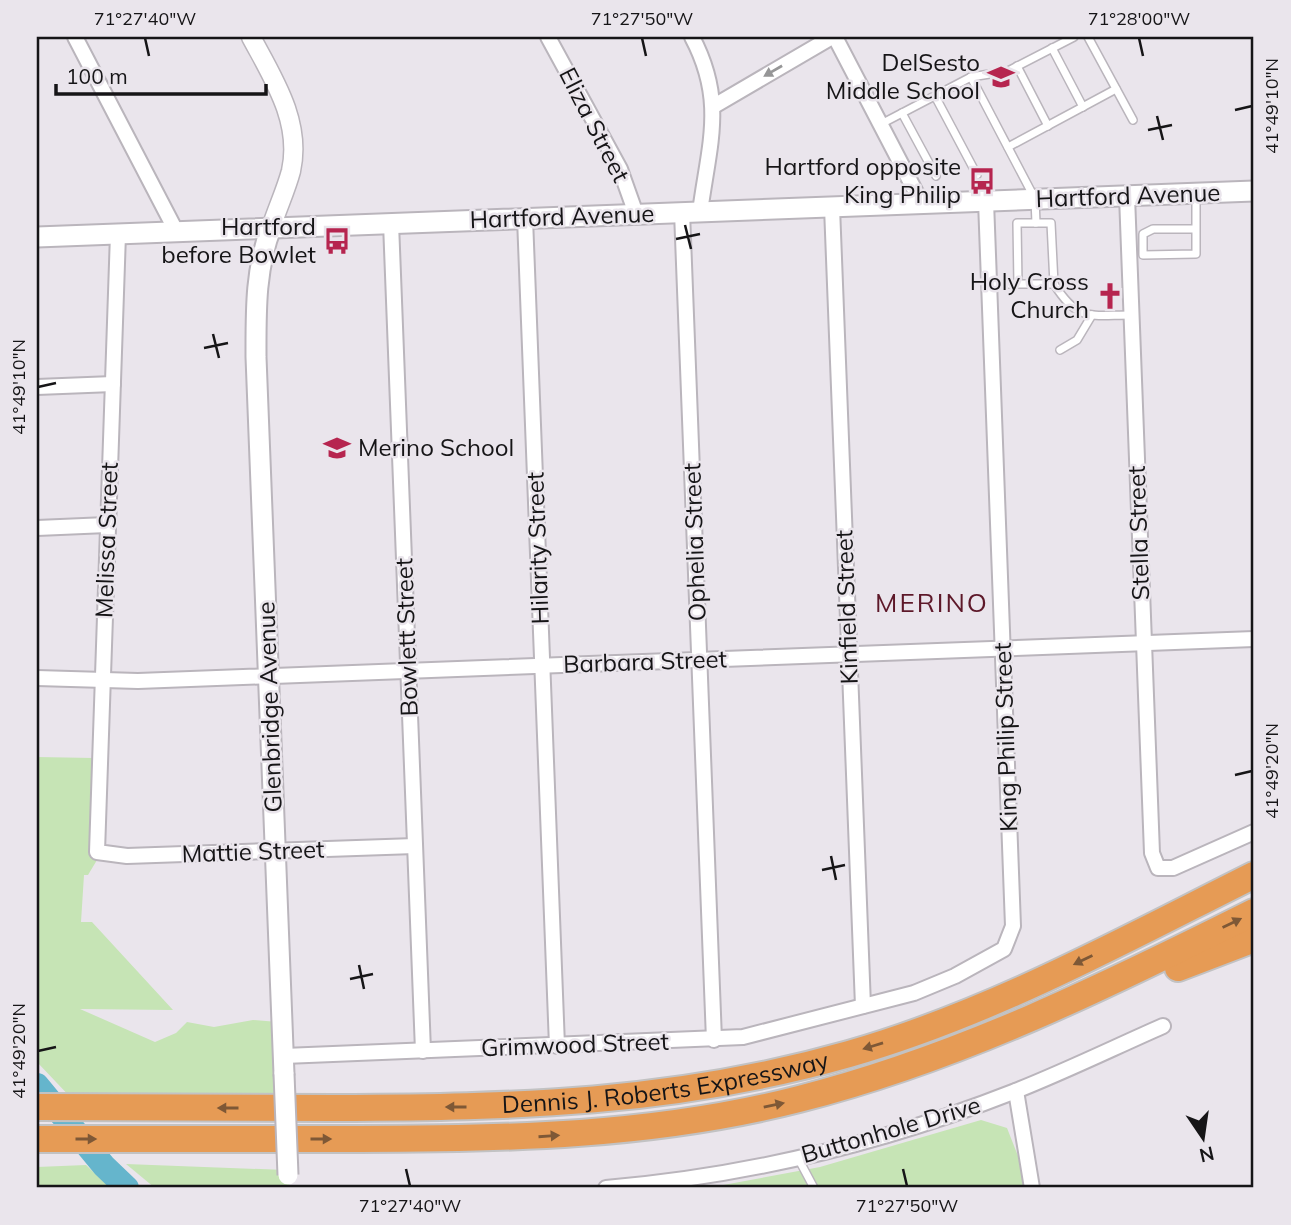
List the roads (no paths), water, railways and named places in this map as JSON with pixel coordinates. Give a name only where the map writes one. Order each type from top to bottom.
[{"type":"highway","points":[[1129,937],[1254,865]]},
{"type":"highway","name":"Dennis J. Roberts Expressway","points":[[37,1107],[502,1107],[603,1101],[704,1087],[802,1066],[909,1035],[992,1003],[1254,875]]},
{"type":"highway","name":"Dennis J. Roberts Expressway","points":[[39,1139],[489,1138],[631,1129],[797,1100],[896,1072],[993,1037],[1088,995],[1254,912]]},
{"type":"highway","points":[[993,1037],[1097,1005],[1188,964],[1254,939]]},
{"type":"main road","name":"Hartford Avenue","points":[[37,237],[1254,191]]},
{"type":"main road","name":"Glenbridge Avenue","points":[[271,228],[261,256],[257,290],[256,357],[289,1182]]},
{"type":"street","points":[[75,37],[176,231]]},
{"type":"street","points":[[251,37],[278,86],[292,135],[290,171],[271,228]]},
{"type":"street","name":"Eliza Street","points":[[548,37],[620,169],[636,214]]},
{"type":"street","name":"Ophelia Street","points":[[692,37],[708,71],[714,106],[691,212],[699,660],[714,1040]]},
{"type":"street","points":[[714,106],[833,37],[922,204]]},
{"type":"street","name":"Stella Street","points":[[1126,196],[1135,234],[1131,315],[1152,845],[1158,868],[1180,866],[1254,832]]},
{"type":"street","name":"King Philip Street","points":[[863,1006],[914,993],[954,976],[994,957],[1011,938],[986,201]]},
{"type":"street","name":"Kinfield Street","points":[[832,207],[863,1006]]},
{"type":"street","name":"Hilarity Street","points":[[525,218],[557,1046]]},
{"type":"street","name":"Bowlett Street","points":[[391,223],[423,1051]]},
{"type":"street","name":"Melissa Street","points":[[97,847],[118,234]]},
{"type":"street","points":[[37,387],[113,384]]},
{"type":"street","points":[[37,528],[107,525]]},
{"type":"street","name":"Barbara Street","points":[[37,678],[101,682],[1254,639]]},
{"type":"street","name":"Mattie Street","points":[[97,847],[97,852],[113,856],[415,846]]},
{"type":"street","name":"Grimwood Street","points":[[284,1065],[423,1051],[714,1040],[756,1034],[863,1006]]},
{"type":"street","name":"Buttonhole Drive","points":[[606,1188],[678,1181],[797,1158],[885,1136],[1016,1091],[1163,1026]]},
{"type":"street","points":[[1016,1091],[1032,1188]]},
{"type":"lane","points":[[880,125],[971,77],[1008,71],[1074,37]]},
{"type":"lane","points":[[1088,37],[1133,120]]},
{"type":"lane","points":[[1052,48],[1083,107]]},
{"type":"lane","points":[[1017,66],[1048,125]]},
{"type":"lane","points":[[971,77],[1035,199],[1036,223]]},
{"type":"lane","points":[[1008,147],[1116,89]]},
{"type":"lane","points":[[935,96],[977,175]]},
{"type":"lane","points":[[902,113],[936,176]]},
{"type":"lane","points":[[1195,229],[1153,229],[1135,234],[1143,254],[1196,254],[1196,193]]},
{"type":"lane","points":[[1018,284],[1017,223],[1051,223],[1054,284],[1067,304],[1085,315],[1131,315]]},
{"type":"lane","points":[[989,284],[1054,284]]},
{"type":"lane","points":[[1060,350],[1077,340],[1092,315]]},
{"type":"lane","points":[[797,1158],[814,1188]]},
{"type":"waterway","points":[[37,1085],[104,1166],[127,1188]]},
{"type":"place","name":"DelSesto Middle School","points":[[1001,77]]},
{"type":"place","name":"Hartford opposite King Philip","points":[[982,181]]},
{"type":"place","name":"Hartford before Bowlet","points":[[337,241]]},
{"type":"place","name":"Holy Cross Church","points":[[1110,296]]},
{"type":"place","name":"Merino School","points":[[337,448]]},
{"type":"district","name":"MERINO","points":[[932,603]]}]
